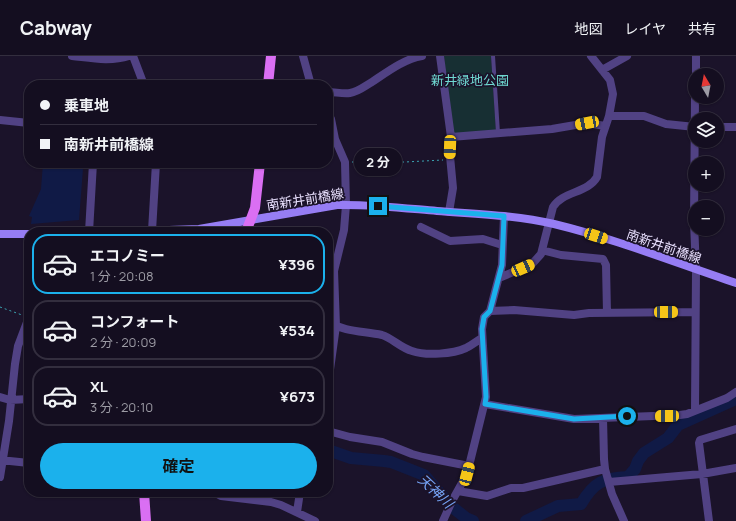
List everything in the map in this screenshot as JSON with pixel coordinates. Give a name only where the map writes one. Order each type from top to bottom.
[{"type":"main road","points":[[269,80],[271,56]]},
{"type":"main road","points":[[248,227],[255,208],[259,168]]},
{"type":"main road","name":"南新井前橋線","points":[[210,227],[328,206],[356,204],[504,216],[549,223],[602,238],[736,283]]},
{"type":"main road","points":[[0,234],[24,234]]},
{"type":"main road","points":[[144,497],[146,521]]},
{"type":"street","points":[[72,56],[108,60],[129,56]]},
{"type":"street","points":[[133,56],[142,80]]},
{"type":"street","points":[[303,56],[310,80]]},
{"type":"street","points":[[333,92],[349,94],[359,90],[395,67],[415,57],[422,56]]},
{"type":"street","points":[[440,56],[451,138],[450,159],[452,188],[449,212]]},
{"type":"street","points":[[499,278],[532,264],[542,250],[553,207],[556,203],[562,197],[595,181],[597,176],[600,148],[609,116],[613,94],[610,80],[591,56]]},
{"type":"street","points":[[602,70],[627,56]]},
{"type":"street","points":[[696,56],[696,68]]},
{"type":"street","points":[[609,116],[644,116],[666,124],[688,126]]},
{"type":"street","points":[[0,120],[24,122]]},
{"type":"street","points":[[451,138],[552,129],[587,123],[605,126]]},
{"type":"street","points":[[724,127],[736,127]]},
{"type":"street","points":[[333,129],[335,139],[345,162],[346,205],[344,230],[334,271],[336,326],[333,348]]},
{"type":"street","points":[[695,148],[695,410]]},
{"type":"street","points":[[89,227],[93,168]]},
{"type":"street","points":[[152,227],[156,168]]},
{"type":"street","points":[[443,521],[465,479],[485,404],[486,397],[482,338],[484,317],[490,311],[502,265],[504,216]]},
{"type":"street","points":[[421,227],[450,240],[483,239],[502,245]]},
{"type":"street","points":[[542,250],[561,255],[603,259],[606,265],[607,313]]},
{"type":"street","points":[[490,311],[514,310],[574,315],[695,312]]},
{"type":"street","points":[[333,324],[340,328],[384,336],[404,348],[420,353],[437,354],[459,351],[467,348],[482,338]]},
{"type":"street","points":[[0,477],[1,460],[9,421],[10,400],[18,346],[24,330]]},
{"type":"street","points":[[485,404],[574,419],[680,415],[687,414],[727,398],[736,392]]},
{"type":"street","points":[[0,396],[10,400],[24,399]]},
{"type":"street","points":[[603,418],[605,469],[612,494],[624,521]]},
{"type":"street","points":[[710,521],[702,474],[699,444],[700,440],[736,429]]},
{"type":"street","points":[[333,432],[350,437],[382,442],[412,454],[469,466]]},
{"type":"street","points":[[1,460],[24,462]]},
{"type":"street","points":[[609,482],[702,474],[736,468]]},
{"type":"street","points":[[458,491],[487,496],[512,488],[523,488],[605,469]]},
{"type":"street","points":[[229,497],[271,502],[299,516],[315,521]]},
{"type":"street","points":[[299,516],[300,497]]},
{"type":"lane","points":[[493,56],[498,134]]},
{"type":"path","points":[[345,162],[405,162],[450,159]]},
{"type":"path","points":[[0,307],[24,315]]},
{"type":"green space","name":"新井緑地公園","points":[[444,56],[491,56],[496,131],[452,134]]},
{"type":"water","points":[[43,168],[83,169],[79,220],[31,224],[32,217],[29,216],[41,189]]},
{"type":"waterway","name":"天神川","points":[[526,521],[558,506],[581,504],[590,491],[600,483],[606,480],[628,477],[635,469],[638,461],[644,453],[668,438],[678,425],[736,399]]},
{"type":"waterway","name":"天神川","points":[[333,452],[351,458],[391,462],[424,475],[451,506],[466,518],[473,521]]},
{"type":"route","points":[[378,206],[504,216],[502,265],[490,311],[484,317],[482,329],[486,397],[485,404],[574,419],[627,416]]}]
